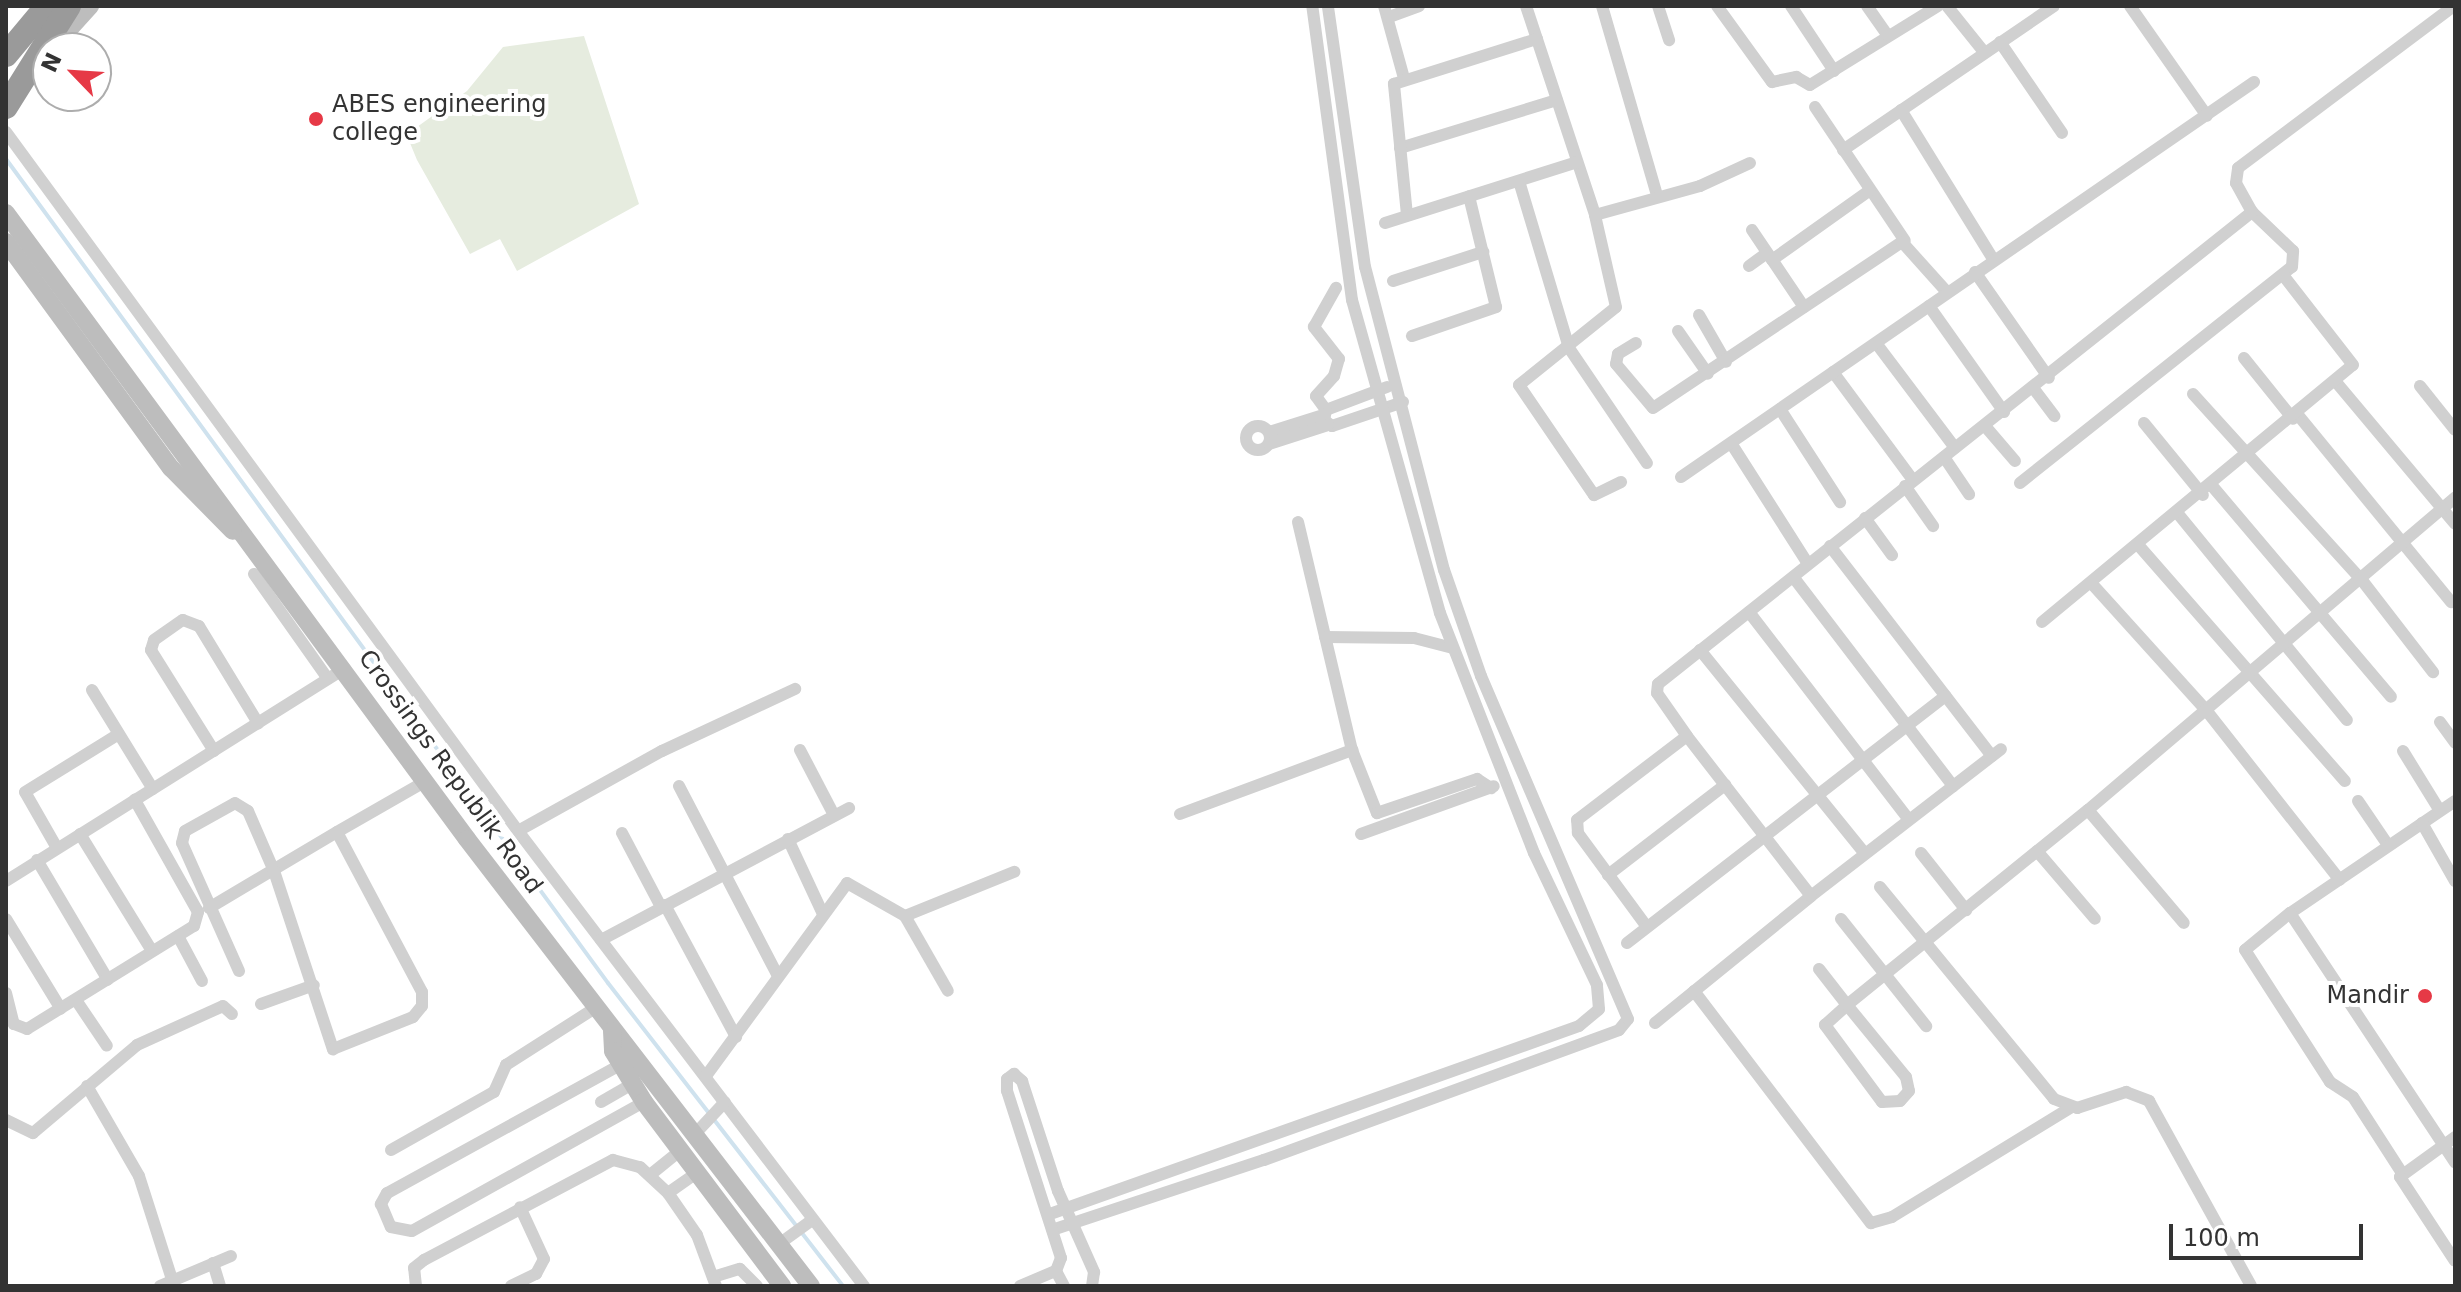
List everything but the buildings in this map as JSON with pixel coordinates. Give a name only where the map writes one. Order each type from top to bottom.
[{"type":"highway","points":[[6,34],[28,6]]},
{"type":"highway","points":[[6,55],[47,6]]},
{"type":"highway","points":[[56,32],[69,6]]},
{"type":"highway","points":[[6,107],[32,71]]},
{"type":"street","points":[[65,32],[90,6]]},
{"type":"street","points":[[1050,1214],[1579,1026],[1599,1009],[1591,972],[1503,778],[1440,613],[1352,300],[1338,219],[1312,6]]},
{"type":"street","points":[[1055,1229],[1344,1130],[1619,1030],[1628,1009],[1522,772],[1456,608],[1365,267],[1328,6]]},
{"type":"street","points":[[1404,78],[1386,11],[1419,6]]},
{"type":"street","points":[[1526,6],[1595,215],[1618,299],[1569,348],[1519,385],[1594,495],[1621,482]]},
{"type":"street","points":[[1602,6],[1657,195]]},
{"type":"street","points":[[1658,6],[1669,40]]},
{"type":"street","points":[[1717,6],[1772,82],[1796,77],[1814,85],[1887,35],[1938,6]]},
{"type":"street","points":[[1791,6],[1834,71]]},
{"type":"street","points":[[1867,6],[1887,35]]},
{"type":"street","points":[[1947,6],[1984,52]]},
{"type":"street","points":[[1843,150],[2054,6]]},
{"type":"street","points":[[2130,6],[2207,116]]},
{"type":"street","points":[[2020,483],[2283,275],[2296,258],[2252,212],[2234,175],[2244,160],[2454,6]]},
{"type":"street","points":[[1407,215],[1392,92],[1404,78],[1537,39]]},
{"type":"street","points":[[2000,42],[2062,133]]},
{"type":"street","points":[[1681,477],[1929,306],[1946,291],[2254,82]]},
{"type":"street","points":[[1400,148],[1557,100]]},
{"type":"street","points":[[1815,107],[1905,241],[1946,291]]},
{"type":"street","points":[[1901,110],[1993,259]]},
{"type":"street","points":[[6,132],[518,831],[706,1076],[721,1106],[810,1222],[864,1286]]},
{"type":"street","points":[[1385,223],[1577,162]]},
{"type":"street","points":[[1595,215],[1657,195],[1700,186],[1750,163]]},
{"type":"street","points":[[1519,181],[1569,348],[1647,463]]},
{"type":"street","points":[[1749,266],[1770,257],[1870,190]]},
{"type":"street","points":[[1412,336],[1496,307],[1469,196]]},
{"type":"street","points":[[1811,896],[1687,736],[1656,689],[1700,650],[1794,578],[1909,483],[2049,378],[2252,212]]},
{"type":"street","name":"Crossings Republik Road","points":[[6,213],[612,1031],[628,1044],[700,1129],[784,1241],[811,1286]]},
{"type":"street","points":[[1752,230],[1804,307]]},
{"type":"street","points":[[1636,343],[1616,360],[1649,408],[1708,374],[1905,241]]},
{"type":"street","name":"Crossings Republik Road","points":[[6,242],[171,468],[248,541]]},
{"type":"street","points":[[1393,281],[1483,252]]},
{"type":"street","points":[[1975,272],[2049,378]]},
{"type":"street","points":[[2042,622],[2093,585],[2208,491],[2336,382],[2355,360],[2283,275]]},
{"type":"street","points":[[1326,417],[1316,396],[1334,376],[1339,359],[1314,327],[1336,288]]},
{"type":"street","points":[[1929,306],[2004,412]]},
{"type":"street","points":[[1699,315],[1726,362]]},
{"type":"street","points":[[1678,331],[1708,374]]},
{"type":"street","points":[[1876,343],[1955,448]]},
{"type":"street","points":[[2244,358],[2406,539],[2451,602]]},
{"type":"street","points":[[1833,372],[1909,483],[1933,526]]},
{"type":"street","points":[[2336,382],[2455,524]]},
{"type":"street","points":[[1269,438],[1326,417],[1397,383]]},
{"type":"street","points":[[2420,386],[2455,430]]},
{"type":"street","points":[[2034,389],[2054,416]]},
{"type":"street","points":[[2193,394],[2361,579],[2433,672]]},
{"type":"street","points":[[1326,417],[1403,402]]},
{"type":"street","points":[[1780,409],[1840,502]]},
{"type":"street","points":[[2144,423],[2321,613],[2391,697]]},
{"type":"street","points":[[1985,426],[2015,461]]},
{"type":"street","points":[[1731,443],[1808,564]]},
{"type":"street","points":[[1944,457],[1969,494]]},
{"type":"street","points":[[1819,969],[1847,1005],[1909,1081],[1909,1091],[1895,1104],[1882,1102],[1823,1031],[1847,1005],[2088,810],[2455,498]]},
{"type":"street","points":[[2179,515],[2347,720]]},
{"type":"street","points":[[1865,518],[1892,555]]},
{"type":"street","points":[[1298,522],[1352,750],[1377,813],[1477,779],[1491,788]]},
{"type":"street","points":[[1655,1023],[1996,752],[1945,696],[1830,546]]},
{"type":"street","points":[[2140,547],[2345,781]]},
{"type":"street","points":[[254,574],[328,679]]},
{"type":"street","points":[[1794,578],[1953,786]]},
{"type":"street","points":[[2093,585],[2206,710],[2340,880]]},
{"type":"street","points":[[1440,613],[1456,608]]},
{"type":"street","points":[[1749,612],[1909,820]]},
{"type":"street","points":[[214,751],[151,650],[154,640],[183,620],[199,626],[258,723]]},
{"type":"street","points":[[1325,637],[1414,638],[1453,648]]},
{"type":"street","points":[[1700,650],[1865,854]]},
{"type":"street","points":[[6,881],[345,668]]},
{"type":"street","points":[[518,831],[662,751],[795,689]]},
{"type":"street","points":[[92,690],[153,789]]},
{"type":"street","points":[[1627,943],[1945,696]]},
{"type":"street","points":[[2440,722],[2455,743]]},
{"type":"street","points":[[57,848],[25,792],[119,734]]},
{"type":"street","points":[[1647,927],[1578,833],[1577,820],[1687,736]]},
{"type":"street","points":[[800,750],[834,815]]},
{"type":"street","points":[[1180,814],[1352,750]]},
{"type":"street","points":[[2403,751],[2440,811]]},
{"type":"street","points":[[1361,834],[1491,788],[1503,778],[1522,772]]},
{"type":"street","points":[[209,908],[426,781]]},
{"type":"street","points":[[1608,875],[1725,785]]},
{"type":"street","points":[[679,786],[721,873],[777,974]]},
{"type":"street","points":[[6,993],[20,1029],[61,1009],[194,926],[198,912],[135,800]]},
{"type":"street","points":[[2358,801],[2388,845]]},
{"type":"street","points":[[2455,801],[2290,913],[2245,950],[2330,1082],[2353,1097],[2402,1173],[2415,1206],[2455,1261]]},
{"type":"street","points":[[239,971],[209,908],[182,836],[228,805],[244,804],[274,871],[336,1052],[385,1033],[422,1006],[422,992],[337,832]]},
{"type":"street","points":[[601,940],[721,873],[849,808]]},
{"type":"street","points":[[2088,810],[2184,923]]},
{"type":"street","points":[[2422,823],[2455,881]]},
{"type":"street","points":[[622,833],[736,1037]]},
{"type":"street","points":[[80,834],[152,951]]},
{"type":"street","points":[[788,839],[822,912]]},
{"type":"street","points":[[2037,851],[2095,919]]},
{"type":"street","points":[[1921,853],[1966,910]]},
{"type":"street","points":[[37,860],[108,980]]},
{"type":"street","points":[[905,916],[1014,872]]},
{"type":"street","points":[[706,1076],[822,912],[847,883],[905,916],[948,991]]},
{"type":"street","points":[[1880,887],[2054,1099],[2070,1108]]},
{"type":"street","points":[[2290,913],[2455,1162]]},
{"type":"street","points":[[6,919],[61,1009]]},
{"type":"street","points":[[1841,919],[1926,1026]]},
{"type":"street","points":[[178,936],[202,981]]},
{"type":"street","points":[[1591,972],[1606,961]]},
{"type":"street","points":[[261,1004],[314,985]]},
{"type":"street","points":[[1694,991],[1871,1223],[1892,1217],[2070,1108],[2126,1092],[2149,1101],[2251,1286]]},
{"type":"street","points":[[76,1000],[107,1046]]},
{"type":"street","points":[[6,1120],[33,1133],[137,1045],[223,1006],[232,1014]]},
{"type":"street","points":[[391,1150],[494,1092],[506,1065],[595,1008]]},
{"type":"street","name":"Crossings Republik Road","points":[[612,1031],[620,1065],[632,1084],[782,1286]]},
{"type":"street","points":[[620,1065],[387,1193],[381,1204],[391,1227],[412,1231],[644,1102]]},
{"type":"street","points":[[1020,1286],[1056,1271],[1061,1258],[1055,1229],[1011,1106],[1010,1075],[1022,1081],[1066,1210],[1094,1272],[1092,1286]]},
{"type":"street","points":[[601,1102],[632,1084]]},
{"type":"street","points":[[87,1086],[144,1189],[169,1284],[231,1256]]},
{"type":"street","points":[[700,1129],[721,1106]]},
{"type":"street","points":[[1337,1111],[1344,1130]]},
{"type":"street","points":[[2402,1173],[2455,1137]]},
{"type":"street","points":[[650,1175],[680,1151]]},
{"type":"street","points":[[416,1286],[414,1268],[424,1260],[613,1160],[650,1175],[668,1193],[697,1235],[714,1282],[740,1269],[757,1286]]},
{"type":"street","points":[[668,1193],[697,1173]]},
{"type":"street","points":[[511,1286],[536,1274],[544,1259],[520,1207]]},
{"type":"street","points":[[784,1241],[810,1222]]},
{"type":"street","points":[[213,1263],[220,1286]]},
{"type":"street","points":[[1056,1271],[1064,1286]]},
{"type":"shaded area","points":[[584,36],[639,204],[517,271],[500,239],[470,254],[417,160],[410,143],[417,127],[467,91],[503,47]]},
{"type":"waterway","points":[[6,159],[608,983],[843,1286]]},
{"type":"place","name":"ABES engineering college","points":[[316,119]]},
{"type":"place","name":"Mandir","points":[[2425,996]]}]
